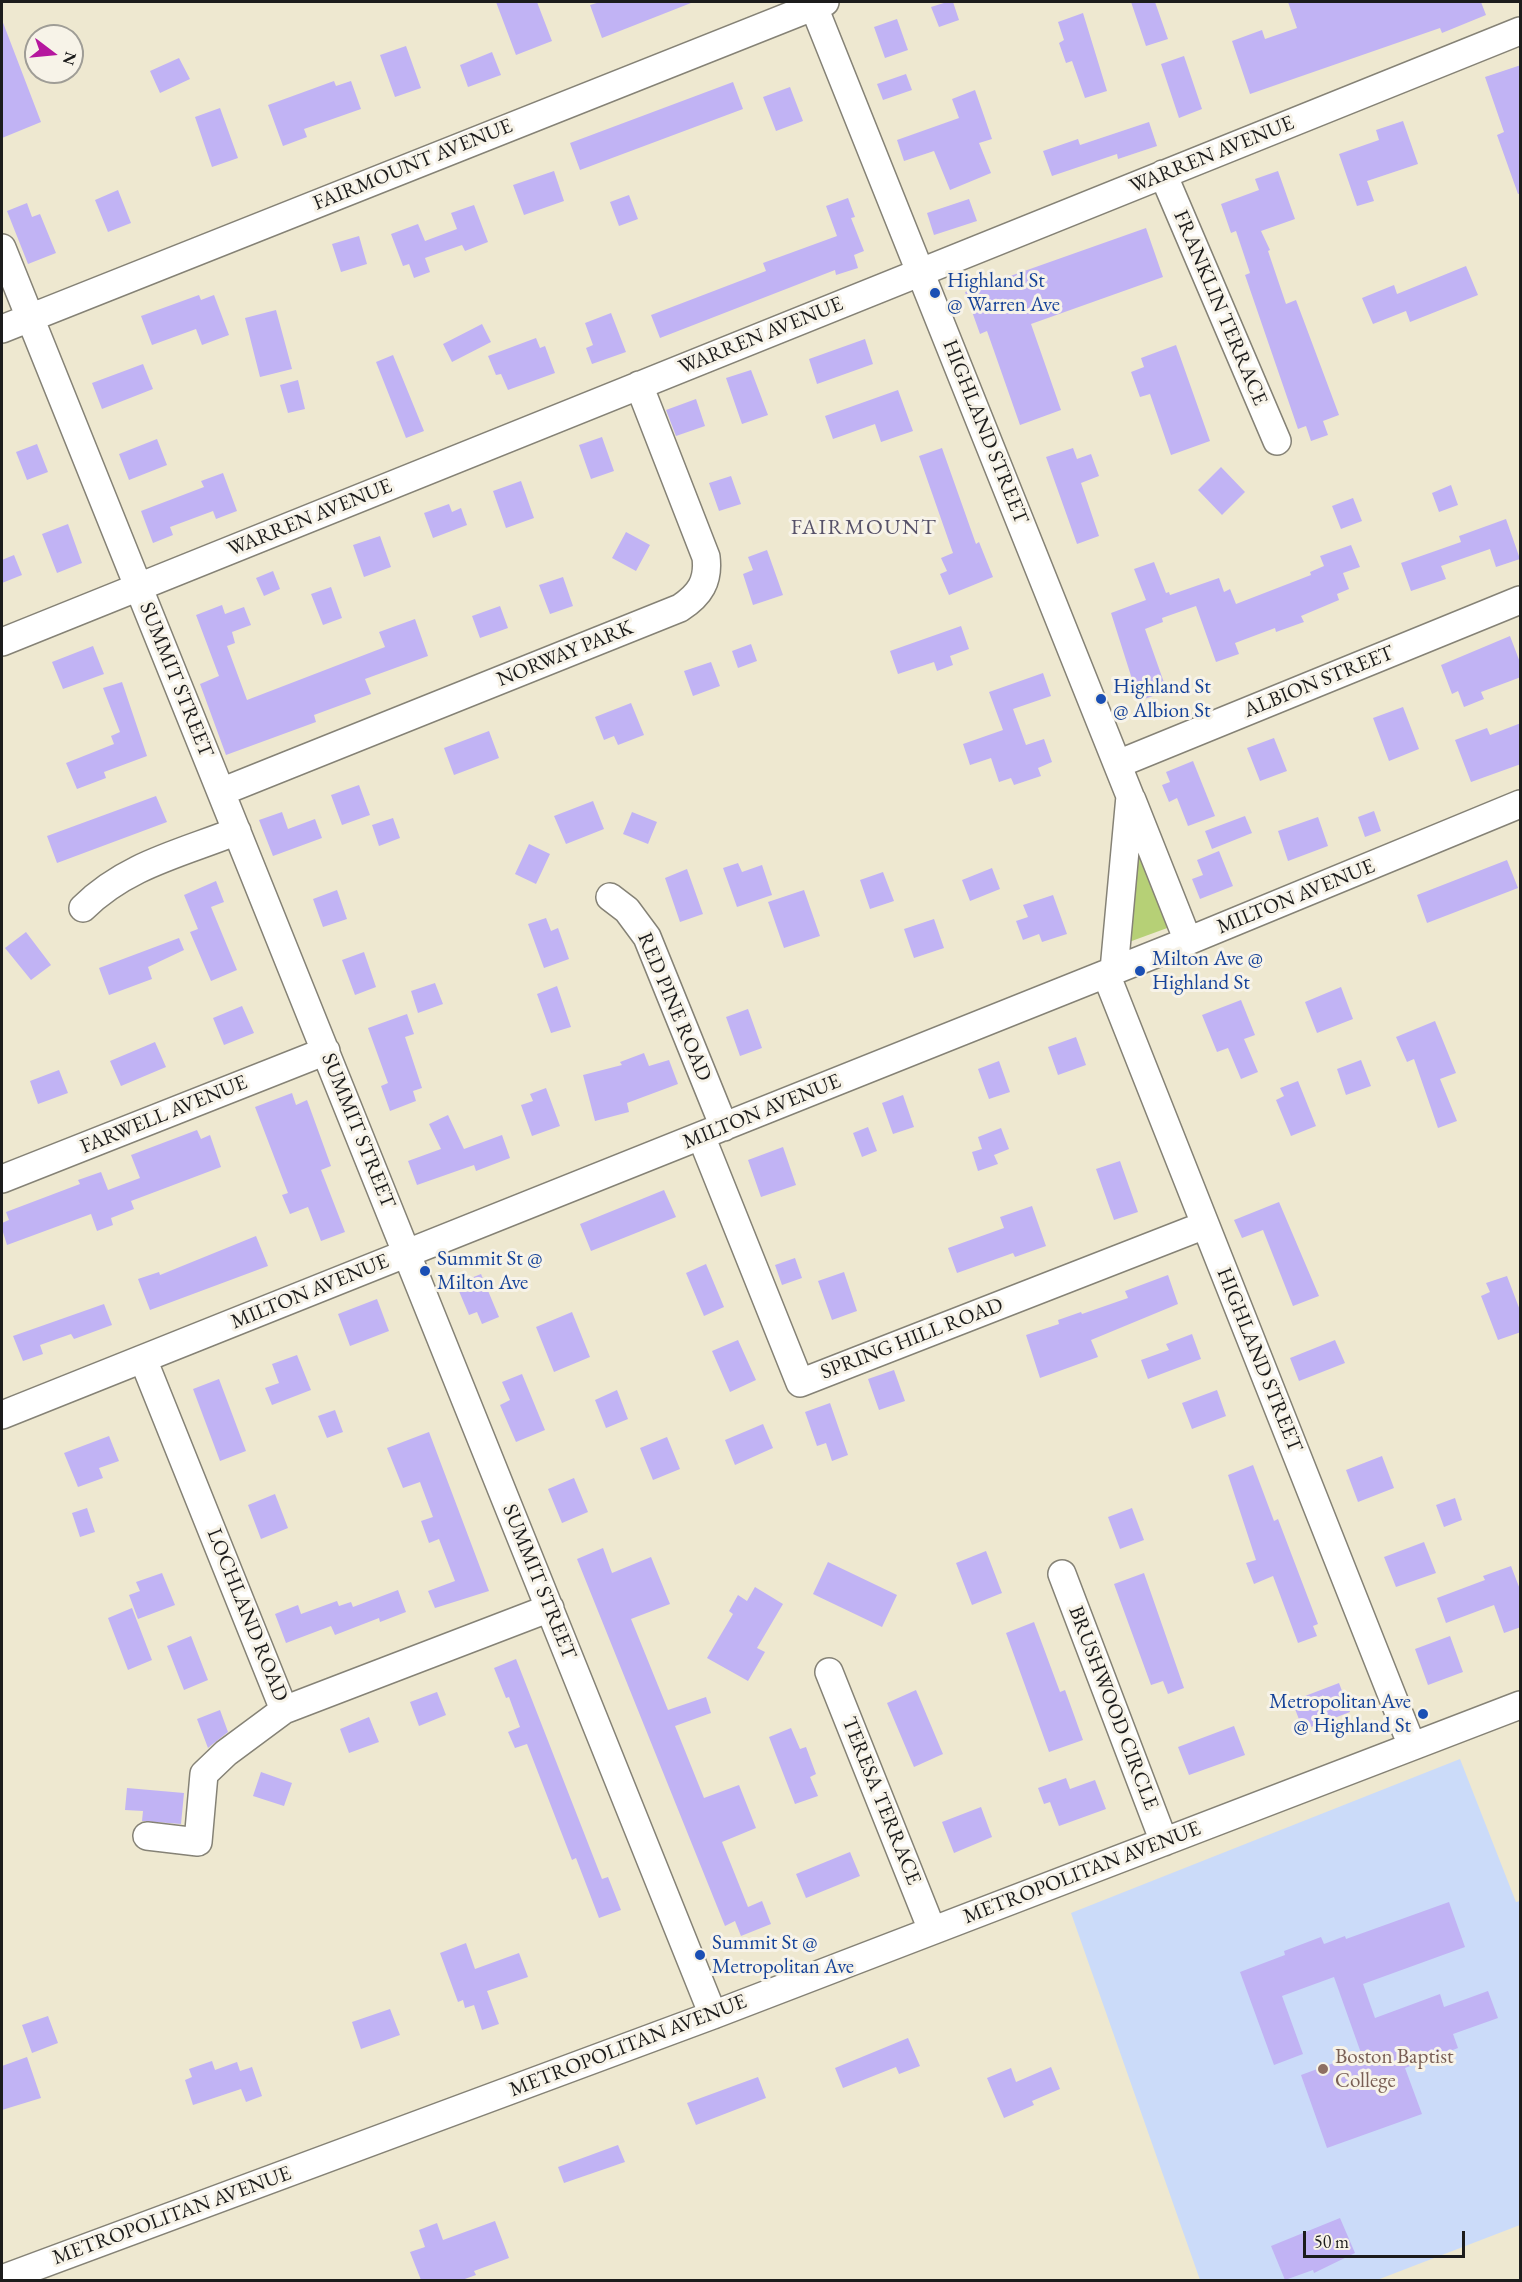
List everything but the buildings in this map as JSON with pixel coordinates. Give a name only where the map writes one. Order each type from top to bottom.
[{"type":"street","name":"HIGHLAND STREET","points":[[817,3],[921,272],[1188,941]]},
{"type":"street","name":"FAIRMOUNT AVENUE","points":[[2,329],[817,3]]},
{"type":"street","name":"WARREN AVENUE","points":[[2,642],[1521,31]]},
{"type":"street","name":"FRANKLIN TERRACE","points":[[1164,174],[1277,441]]},
{"type":"street","name":"SUMMIT STREET","points":[[2,248],[713,2015]]},
{"type":"street","name":"NORWAY PARK","points":[[221,792],[680,608],[696,596],[707,577],[706,557],[639,385]]},
{"type":"street","name":"ALBION STREET","points":[[1118,764],[1521,600]]},
{"type":"street","name":"HIGHLAND STREET","points":[[1130,796],[1110,972],[1205,1225],[1412,1746]]},
{"type":"street","name":"MILTON AVENUE","points":[[2,1415],[1188,941],[1521,804]]},
{"type":"street","points":[[83,908],[115,881],[146,864],[237,831]]},
{"type":"street","name":"RED PINE ROAD","points":[[609,897],[634,918],[647,937],[712,1131]]},
{"type":"street","name":"FARWELL AVENUE","points":[[2,1179],[326,1051]]},
{"type":"street","name":"SPRING HILL ROAD","points":[[712,1131],[801,1383],[1205,1225]]},
{"type":"street","name":"LOCHLAND ROAD","points":[[143,1359],[284,1710],[550,1608]]},
{"type":"street","name":"BRUSHWOOD CIRCLE","points":[[1062,1574],[1164,1842]]},
{"type":"street","name":"TERESA TERRACE","points":[[829,1672],[932,1930]]},
{"type":"street","name":"METROPOLITAN AVENUE","points":[[2,2279],[713,2015],[1521,1705]]},
{"type":"street","points":[[147,1836],[198,1842],[204,1774],[226,1753],[284,1710]]},
{"type":"shaded area","name":"Boston Baptist College","points":[[1460,1759],[1516,1902],[1520,1901],[1520,2225],[1377,2280],[1200,2280],[1071,1913]]},
{"type":"green space","points":[[1137,845],[1170,927],[1129,942]]},
{"type":"place","name":"Highland St @ Warren Ave","points":[[935,293]]},
{"type":"place","name":"Highland St @ Albion St","points":[[1101,699]]},
{"type":"place","name":"Milton Ave @ Highland St","points":[[1140,971]]},
{"type":"place","name":"Summit St @ Milton Ave","points":[[425,1271]]},
{"type":"place","name":"Metropolitan Ave @ Highland St","points":[[1423,1714]]},
{"type":"place","name":"Summit St @ Metropolitan Ave","points":[[700,1955]]},
{"type":"place","name":"Boston Baptist College","points":[[1323,2069]]},
{"type":"district","name":"FAIRMOUNT","points":[[864,528]]}]
